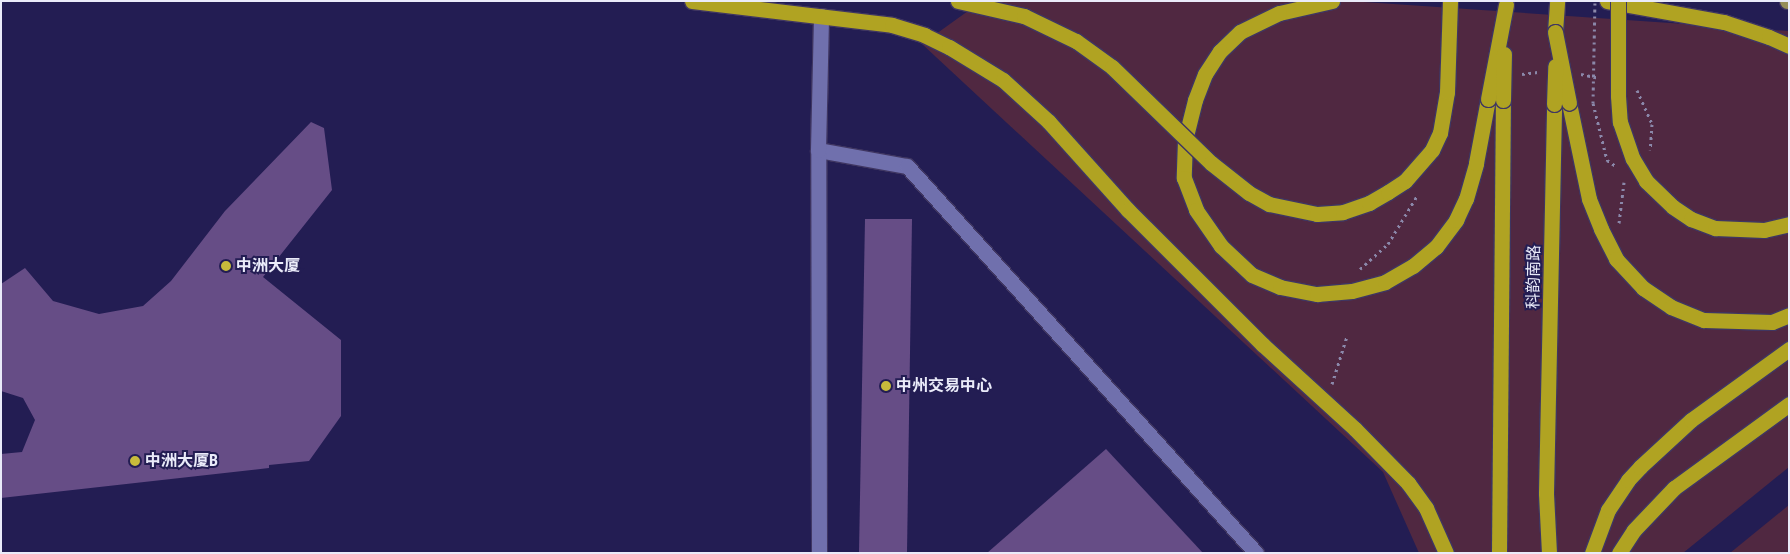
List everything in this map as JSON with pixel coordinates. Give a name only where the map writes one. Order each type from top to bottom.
[{"type":"highway","points":[[692,1],[892,25],[910,29],[949,47],[1003,80],[1048,122],[1128,210],[1262,344],[1355,429],[1408,483],[1426,508],[1446,553]]},
{"type":"highway","points":[[958,1],[1024,16],[1076,41],[1112,67],[1210,163],[1242,188],[1269,204],[1317,214],[1343,212],[1369,203],[1405,181],[1432,150],[1440,133],[1447,92],[1450,1]]},
{"type":"highway","points":[[1332,1],[1279,13],[1240,32],[1220,51],[1206,74],[1195,100],[1185,140],[1184,178],[1196,210],[1221,246],[1252,275],[1280,287],[1317,294],[1352,291],[1385,282],[1413,266],[1436,247],[1456,220],[1466,199],[1496,99],[1506,3]]},
{"type":"highway","name":"科韵南路","points":[[1549,553],[1546,493],[1561,104],[1556,32],[1557,1]]},
{"type":"highway","points":[[1607,1],[1724,22],[1769,37],[1789,46]]},
{"type":"highway","points":[[1618,1],[1618,96],[1620,122],[1629,150],[1646,181],[1673,207],[1691,219],[1715,228],[1764,230],[1789,224]]},
{"type":"highway","name":"科韵南路","points":[[1496,99],[1499,553]]},
{"type":"highway","points":[[1561,104],[1589,199],[1601,229],[1616,259],[1643,288],[1671,307],[1704,320],[1772,322],[1789,315]]},
{"type":"highway","points":[[1592,553],[1608,510],[1640,467],[1691,420],[1789,349]]},
{"type":"highway","points":[[1620,553],[1634,530],[1674,488],[1789,404]]},
{"type":"street","points":[[819,553],[818,150],[821,16]]},
{"type":"street","points":[[818,150],[907,166],[1256,553]]},
{"type":"path","points":[[1595,1],[1593,103],[1607,160]]},
{"type":"path","points":[[1354,274],[1388,244],[1413,201]]},
{"type":"path","points":[[1337,369],[1347,336]]},
{"type":"shaded area","points":[[982,1],[1349,1],[1789,31],[1789,467],[1683,553],[1419,553],[1383,472],[922,44]]},
{"type":"shaded area","points":[[1789,505],[1789,553],[1730,553]]},
{"type":"building","points":[[311,122],[324,128],[332,190],[263,277],[341,340],[341,416],[309,461],[269,465],[269,468],[1,498],[1,454],[22,452],[35,420],[23,398],[1,391],[1,284],[25,268],[53,301],[99,314],[143,306],[171,281],[225,211]]},
{"type":"building","name":"中州交易中心","points":[[865,219],[912,219],[907,553],[859,553]]},
{"type":"building","points":[[1106,449],[1203,553],[987,553]]},
{"type":"place","name":"中洲大厦","points":[[226,266]]},
{"type":"place","name":"中州交易中心","points":[[886,386]]},
{"type":"place","name":"中洲大厦B","points":[[135,461]]}]
